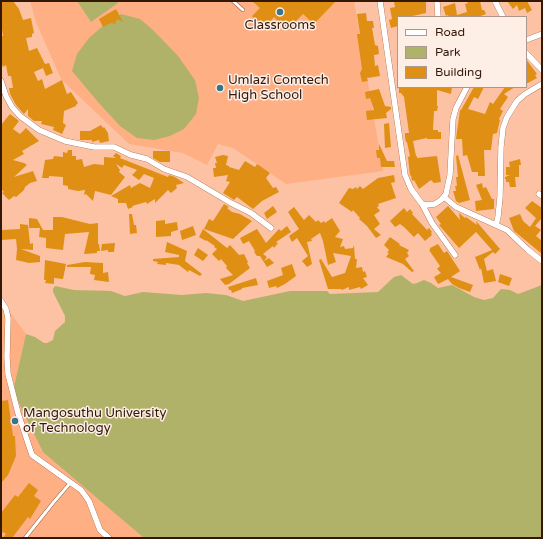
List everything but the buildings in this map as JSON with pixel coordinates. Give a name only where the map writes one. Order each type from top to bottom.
[{"type":"street","points":[[380,1],[405,175],[411,189],[422,204],[432,223],[455,255]]},
{"type":"street","points":[[437,1],[438,16]]},
{"type":"street","points":[[495,1],[502,16]]},
{"type":"street","points":[[527,40],[542,34]]},
{"type":"street","points":[[527,54],[542,70]]},
{"type":"street","points":[[1,81],[6,96],[12,107],[20,116],[39,130],[65,141],[94,147],[114,147],[131,155],[147,159],[164,169],[187,177],[230,203],[251,213],[271,228]]},
{"type":"street","points":[[496,225],[500,197],[503,128],[517,101],[525,94],[542,84]]},
{"type":"street","points":[[422,204],[435,204],[444,197],[450,176],[453,119],[456,108],[466,88]]},
{"type":"street","points":[[444,197],[456,207],[507,230],[542,261]]},
{"type":"street","points":[[1,301],[6,309],[8,318],[8,374],[18,412],[32,455],[81,490],[89,501],[100,530],[108,538]]},
{"type":"lane","points":[[233,1],[243,10]]},
{"type":"lane","points":[[25,538],[71,482]]},
{"type":"shaded area","name":"Umlazi Comtech High School","points":[[30,1],[354,1],[383,171],[286,184],[233,148],[218,144],[207,165],[183,153],[129,144],[61,79],[36,22]]},
{"type":"shaded area","name":"Mangosuthu University of Technology","points":[[1,300],[26,334],[13,391],[144,538],[1,538]]},
{"type":"green space","points":[[77,1],[117,1],[118,3],[91,22]]},
{"type":"green space","points":[[121,14],[140,19],[152,29],[178,56],[195,80],[199,98],[196,114],[184,129],[170,136],[154,140],[137,138],[120,126],[72,71],[77,54],[89,38],[104,25]]},
{"type":"green space","points":[[401,275],[413,284],[424,280],[438,288],[452,285],[474,297],[484,300],[493,298],[501,289],[510,290],[518,294],[542,285],[542,538],[144,538],[43,452],[13,391],[26,334],[47,343],[53,340],[55,331],[65,322],[65,316],[53,292],[55,286],[74,290],[111,291],[125,296],[143,292],[182,295],[206,293],[226,295],[243,301],[290,291],[327,291],[330,294],[378,292],[394,277]]},
{"type":"place","name":"Classrooms","points":[[280,12]]},
{"type":"place","name":"Umlazi Comtech High School","points":[[220,88]]},
{"type":"place","name":"Mangosuthu University of Technology","points":[[15,421]]}]
